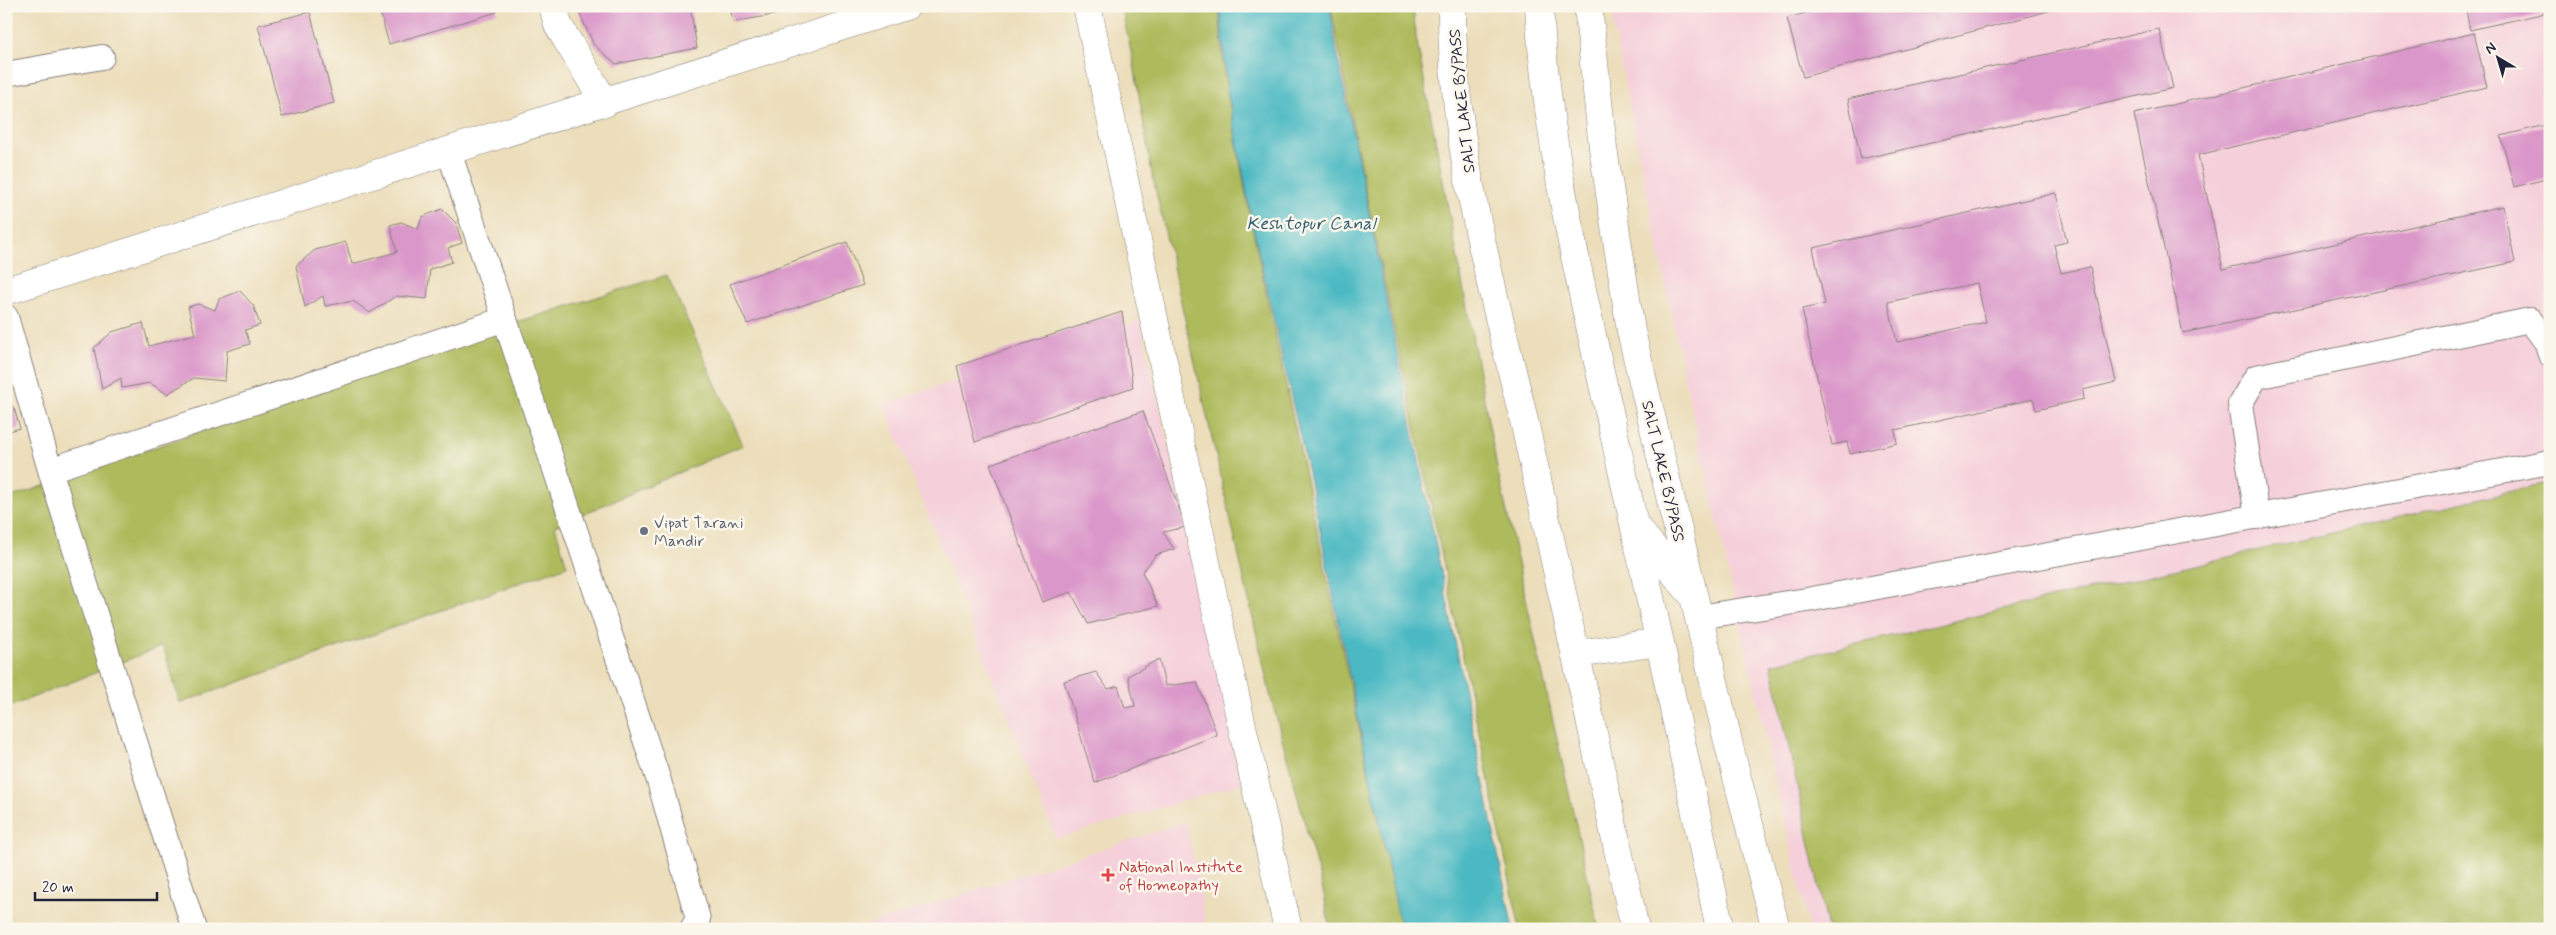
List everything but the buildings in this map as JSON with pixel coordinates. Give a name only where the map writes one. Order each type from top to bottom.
[{"type":"main road","points":[[553,6],[558,25],[605,103]]},
{"type":"main road","points":[[6,291],[605,103],[906,6]]},
{"type":"main road","points":[[1088,6],[1225,652],[1288,929]]},
{"type":"main road","name":"SALT LAKE BYPASS","points":[[1452,6],[1454,62],[1464,148],[1488,267],[1577,654],[1635,929]]},
{"type":"main road","points":[[1539,6],[1542,55],[1571,242],[1660,642],[1720,929]]},
{"type":"main road","name":"SALT LAKE BYPASS","points":[[1588,6],[1600,99],[1603,148],[1631,331],[1731,754],[1776,929]]},
{"type":"main road","points":[[1634,524],[1696,606]]},
{"type":"main road","points":[[1577,654],[1660,642]]},
{"type":"lane","points":[[6,74],[102,57]]},
{"type":"lane","points":[[449,152],[659,781],[698,919],[692,929]]},
{"type":"lane","points":[[6,317],[50,470],[194,929]]},
{"type":"lane","points":[[50,470],[505,319]]},
{"type":"lane","points":[[2257,517],[2240,404],[2256,378],[2530,320],[2548,344],[2550,354]]},
{"type":"lane","points":[[1696,606],[1807,600],[2550,462]]},
{"type":"shaded area","points":[[1613,6],[2550,6],[2550,929],[1809,929],[1687,389],[1614,31]]},
{"type":"shaded area","points":[[1140,321],[1244,783],[1056,839],[884,404]]},
{"type":"shaded area","name":"National Institute of Homeopathy","points":[[1186,822],[1207,929],[855,929]]},
{"type":"green space","points":[[1121,6],[1219,6],[1224,72],[1250,217],[1402,929],[1330,929],[1324,894],[1271,698],[1152,174],[1135,70]]},
{"type":"green space","points":[[1331,6],[1413,6],[1416,37],[1497,468],[1599,929],[1520,929],[1361,170]]},
{"type":"green space","points":[[667,275],[743,445],[555,526],[567,566],[180,703],[163,646],[6,708],[6,499],[508,325]]},
{"type":"green space","points":[[2550,482],[2550,929],[1828,929],[1771,664]]},
{"type":"water","name":"Keshtopur Canal","points":[[1220,6],[1330,6],[1338,59],[1513,929],[1401,929],[1308,472],[1254,231],[1227,89]]},
{"type":"place","name":"Vipat Tarani Mandir","points":[[644,531]]},
{"type":"place","name":"National Institute of Homeopathy","points":[[1108,875]]}]
